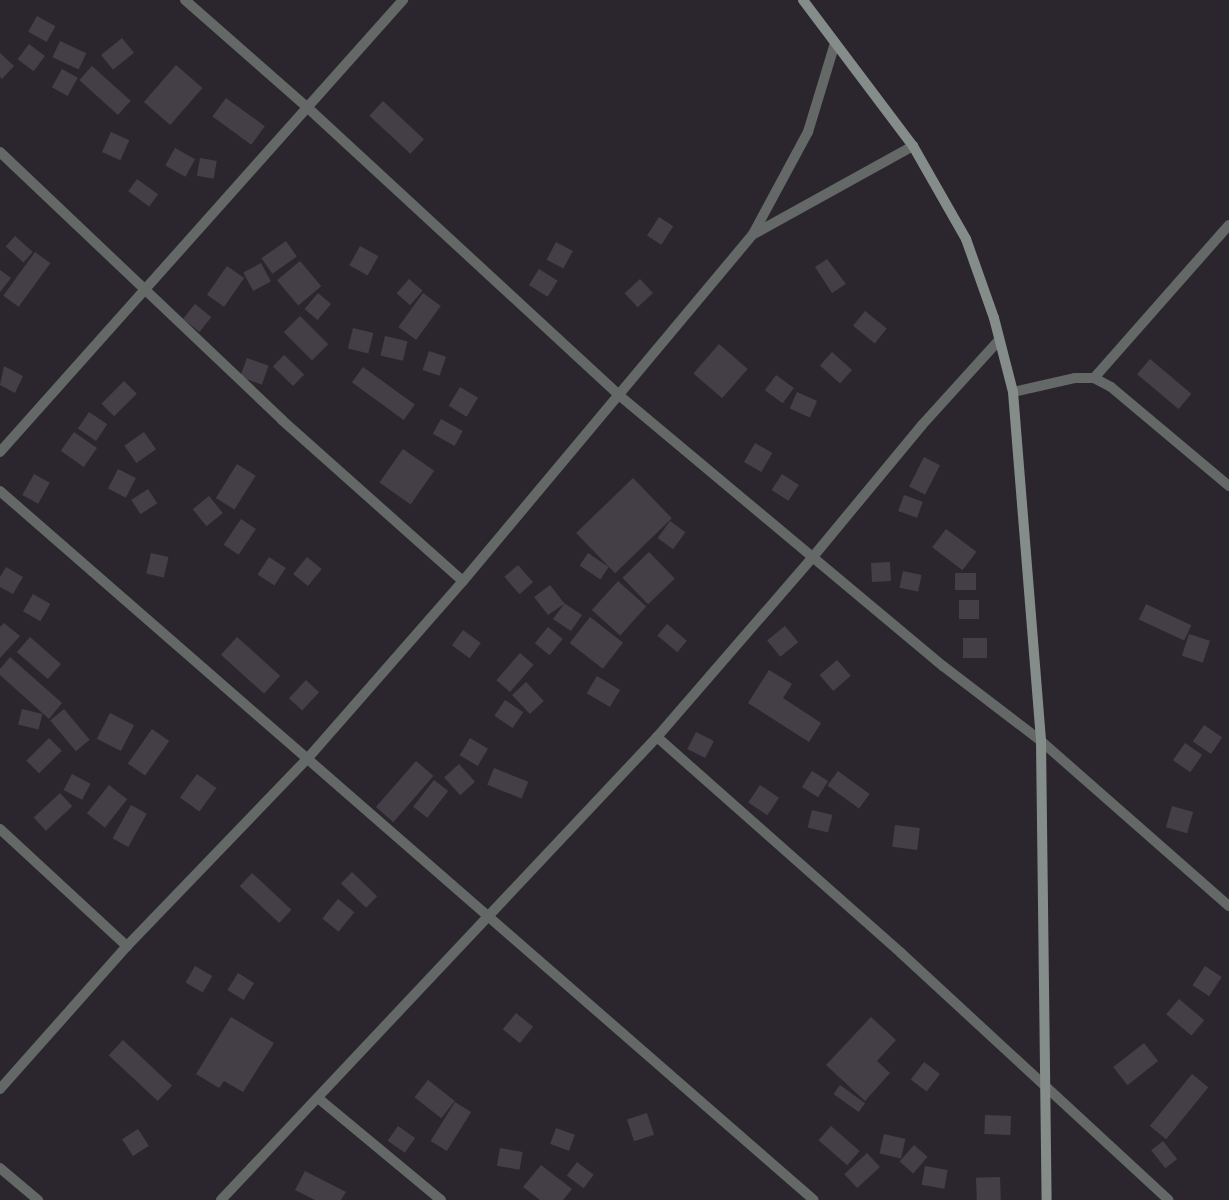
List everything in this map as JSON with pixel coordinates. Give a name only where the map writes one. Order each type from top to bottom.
[{"type":"main road","points":[[803,0],[913,146],[966,239],[999,340],[1013,392],[1041,741],[1047,1200]]},
{"type":"street","points":[[186,0],[308,108],[620,396],[943,666],[1041,741],[1228,902]]},
{"type":"street","points":[[0,452],[403,0]]},
{"type":"street","points":[[0,1089],[127,946],[308,758],[463,581],[620,396],[753,234],[808,132],[835,43]]},
{"type":"street","points":[[753,234],[913,146]]},
{"type":"street","points":[[0,152],[282,420],[463,581]]},
{"type":"street","points":[[1094,378],[1229,225]]},
{"type":"street","points":[[221,1200],[318,1098],[487,914],[657,737],[812,558],[922,425],[999,340]]},
{"type":"street","points":[[1013,392],[1076,378],[1094,378],[1110,388],[1229,486]]},
{"type":"street","points":[[0,491],[814,1200]]},
{"type":"street","points":[[657,737],[1046,1086],[1169,1200]]},
{"type":"street","points":[[0,828],[127,946]]},
{"type":"street","points":[[318,1098],[441,1200]]},
{"type":"street","points":[[0,1168],[38,1200]]},
{"type":"building","points":[[37,16],[55,26],[47,42],[28,32]]},
{"type":"building","points":[[122,38],[134,53],[113,70],[101,55]]},
{"type":"building","points":[[60,41],[86,53],[79,70],[52,57]]},
{"type":"building","points":[[29,44],[45,56],[34,71],[18,59]]},
{"type":"building","points":[[0,53],[14,66],[2,79],[0,77]]},
{"type":"building","points":[[176,65],[202,88],[170,125],[144,102]]},
{"type":"building","points":[[92,66],[131,101],[118,115],[79,80]]},
{"type":"building","points":[[62,69],[78,78],[68,96],[52,87]]},
{"type":"building","points":[[226,98],[265,126],[251,145],[212,117]]},
{"type":"building","points":[[383,101],[424,139],[410,154],[369,116]]},
{"type":"building","points":[[111,132],[129,140],[120,160],[102,152]]},
{"type":"building","points":[[175,148],[195,159],[185,177],[165,165]]},
{"type":"building","points":[[200,158],[217,161],[214,179],[197,176]]},
{"type":"building","points":[[137,179],[158,194],[149,206],[128,191]]},
{"type":"building","points":[[659,217],[673,226],[661,245],[647,235]]},
{"type":"building","points":[[15,236],[33,252],[23,262],[6,246]]},
{"type":"building","points":[[286,241],[297,257],[272,274],[261,258]]},
{"type":"building","points":[[556,242],[573,251],[563,269],[547,260]]},
{"type":"building","points":[[360,246],[378,256],[368,275],[349,265]]},
{"type":"building","points":[[35,252],[50,263],[19,307],[3,296]]},
{"type":"building","points":[[827,259],[846,284],[832,293],[815,267]]},
{"type":"building","points":[[300,261],[321,286],[298,306],[277,280]]},
{"type":"building","points":[[261,263],[271,282],[253,291],[243,272]]},
{"type":"building","points":[[227,266],[244,278],[224,307],[207,295]]},
{"type":"building","points":[[539,269],[558,281],[548,297],[529,285]]},
{"type":"building","points":[[0,270],[11,278],[0,292]]},
{"type":"building","points":[[409,279],[423,291],[410,305],[397,293]]},
{"type":"building","points":[[640,279],[653,293],[638,307],[625,293]]},
{"type":"building","points":[[318,293],[331,304],[318,320],[305,309]]},
{"type":"building","points":[[423,293],[441,306],[416,340],[398,327]]},
{"type":"building","points":[[195,304],[211,317],[199,332],[183,319]]},
{"type":"building","points":[[865,311],[887,329],[875,343],[853,326]]},
{"type":"building","points":[[300,316],[328,344],[312,361],[284,332]]},
{"type":"building","points":[[353,328],[373,333],[368,353],[348,348]]},
{"type":"building","points":[[385,336],[407,341],[403,361],[381,355]]},
{"type":"building","points":[[719,344],[748,369],[722,398],[693,373]]},
{"type":"building","points":[[429,351],[446,357],[440,376],[422,370]]},
{"type":"building","points":[[832,352],[852,370],[840,383],[820,365]]},
{"type":"building","points":[[284,355],[304,374],[293,386],[273,367]]},
{"type":"building","points":[[247,358],[269,366],[262,385],[240,377]]},
{"type":"building","points":[[1150,359],[1191,394],[1179,409],[1137,374]]},
{"type":"building","points":[[4,366],[23,376],[15,393],[0,385]]},
{"type":"building","points":[[363,367],[415,405],[404,420],[352,382]]},
{"type":"building","points":[[776,375],[794,388],[783,403],[765,390]]},
{"type":"building","points":[[124,381],[137,394],[114,416],[101,404]]},
{"type":"building","points":[[460,387],[478,398],[467,417],[449,406]]},
{"type":"building","points":[[797,392],[817,401],[810,417],[790,408]]},
{"type":"building","points":[[89,412],[107,424],[96,441],[78,429]]},
{"type":"building","points":[[441,419],[463,431],[455,446],[433,434]]},
{"type":"building","points":[[74,432],[97,448],[84,467],[61,451]]},
{"type":"building","points":[[144,432],[156,449],[136,463],[124,446]]},
{"type":"building","points":[[755,443],[772,453],[761,472],[744,462]]},
{"type":"building","points":[[403,449],[434,471],[411,504],[379,483]]},
{"type":"building","points":[[924,457],[940,465],[925,495],[909,486]]},
{"type":"building","points":[[237,464],[256,476],[234,510],[216,498]]},
{"type":"building","points":[[118,469],[136,478],[126,498],[108,489]]},
{"type":"building","points":[[34,474],[50,483],[38,504],[22,495]]},
{"type":"building","points":[[782,474],[799,485],[788,501],[772,490]]},
{"type":"building","points":[[633,478],[672,518],[615,573],[576,533]]},
{"type":"building","points":[[148,489],[157,503],[140,514],[131,500]]},
{"type":"building","points":[[904,495],[923,502],[917,518],[898,511]]},
{"type":"building","points":[[209,496],[223,513],[207,526],[193,509]]},
{"type":"building","points":[[241,519],[256,529],[239,555],[224,545]]},
{"type":"building","points":[[670,521],[685,532],[673,549],[658,538]]},
{"type":"building","points":[[946,529],[976,552],[963,570],[932,547]]},
{"type":"building","points":[[649,552],[675,579],[648,604],[622,578]]},
{"type":"building","points":[[151,553],[169,557],[164,578],[146,573]]},
{"type":"building","points":[[588,553],[609,567],[600,579],[580,565]]},
{"type":"building","points":[[269,557],[286,568],[274,586],[258,575]]},
{"type":"building","points":[[307,557],[322,569],[308,586],[293,574]]},
{"type":"building","points":[[890,562],[891,581],[872,582],[871,563]]},
{"type":"building","points":[[518,565],[533,582],[520,594],[504,577]]},
{"type":"building","points":[[6,567],[23,577],[13,594],[0,587],[0,577]]},
{"type":"building","points":[[903,571],[922,575],[918,592],[899,588]]},
{"type":"building","points":[[955,573],[976,573],[976,590],[955,590]]},
{"type":"building","points":[[618,581],[646,606],[620,635],[592,610]]},
{"type":"building","points":[[550,585],[564,603],[582,615],[571,631],[553,619],[564,604],[548,615],[534,597]]},
{"type":"building","points":[[33,594],[50,604],[40,621],[23,611]]},
{"type":"building","points":[[959,600],[979,600],[979,619],[959,619]]},
{"type":"building","points":[[1146,604],[1191,625],[1184,641],[1139,619]]},
{"type":"building","points":[[590,617],[623,643],[603,669],[570,643]]},
{"type":"building","points":[[4,623],[20,636],[0,658],[0,627]]},
{"type":"building","points":[[667,624],[687,641],[677,652],[657,635]]},
{"type":"building","points":[[785,626],[798,642],[780,657],[767,640]]},
{"type":"building","points":[[548,627],[563,639],[550,655],[535,643]]},
{"type":"building","points":[[463,630],[481,643],[470,658],[452,645]]},
{"type":"building","points":[[1189,634],[1210,641],[1203,663],[1182,656]]},
{"type":"building","points":[[30,637],[61,664],[48,679],[17,652]]},
{"type":"building","points":[[237,637],[280,676],[264,694],[221,655]]},
{"type":"building","points":[[963,638],[987,638],[987,658],[963,658]]},
{"type":"building","points":[[520,653],[534,665],[510,692],[496,680]]},
{"type":"building","points":[[10,657],[62,703],[49,719],[0,675],[0,669]]},
{"type":"building","points":[[837,660],[851,676],[833,691],[820,675]]},
{"type":"building","points":[[769,670],[792,684],[783,698],[821,723],[809,742],[748,703]]},
{"type":"building","points":[[597,676],[620,690],[610,707],[587,693]]},
{"type":"building","points":[[306,680],[319,692],[302,711],[289,698]]},
{"type":"building","points":[[526,682],[544,701],[530,714],[512,695]]},
{"type":"building","points":[[505,700],[523,712],[513,728],[494,716]]},
{"type":"building","points":[[22,709],[42,714],[39,730],[18,725]]},
{"type":"building","points":[[64,709],[90,740],[76,751],[50,721]]},
{"type":"building","points":[[110,713],[134,725],[121,751],[97,739]]},
{"type":"building","points":[[1204,725],[1222,737],[1211,754],[1193,742]]},
{"type":"building","points":[[152,729],[169,741],[145,775],[128,763]]},
{"type":"building","points":[[696,732],[714,741],[705,758],[687,749]]},
{"type":"building","points":[[49,738],[62,751],[39,773],[26,761]]},
{"type":"building","points":[[470,738],[488,749],[478,766],[460,755]]},
{"type":"building","points":[[1185,743],[1202,755],[1190,772],[1173,760]]},
{"type":"building","points":[[416,761],[433,776],[393,822],[376,807]]},
{"type":"building","points":[[459,764],[475,782],[460,795],[444,777]]},
{"type":"building","points":[[494,768],[528,782],[522,799],[487,785]]},
{"type":"building","points":[[812,771],[828,781],[818,797],[802,787]]},
{"type":"building","points":[[838,771],[870,794],[859,808],[827,786]]},
{"type":"building","points":[[72,774],[91,784],[82,800],[64,790]]},
{"type":"building","points":[[197,774],[216,788],[199,812],[180,797]]},
{"type":"building","points":[[434,780],[448,791],[427,818],[413,807]]},
{"type":"building","points":[[109,785],[127,799],[105,828],[87,813]]},
{"type":"building","points":[[760,785],[779,798],[767,815],[748,802]]},
{"type":"building","points":[[60,793],[72,806],[46,831],[34,818]]},
{"type":"building","points":[[131,805],[147,814],[128,847],[113,838]]},
{"type":"building","points":[[1172,806],[1193,812],[1187,833],[1166,827]]},
{"type":"building","points":[[812,810],[832,815],[828,833],[808,827]]},
{"type":"building","points":[[895,825],[920,828],[917,850],[892,847]]},
{"type":"building","points":[[352,872],[377,896],[366,908],[341,884]]},
{"type":"building","points":[[252,873],[291,910],[279,923],[240,886]]},
{"type":"building","points":[[338,899],[354,912],[339,932],[322,918]]},
{"type":"building","points":[[195,966],[212,976],[203,992],[186,982]]},
{"type":"building","points":[[1205,966],[1222,977],[1209,996],[1192,985]]},
{"type":"building","points":[[238,973],[254,983],[244,1000],[227,990]]},
{"type":"building","points":[[1179,999],[1204,1020],[1191,1036],[1166,1014]]},
{"type":"building","points":[[516,1013],[533,1027],[520,1043],[503,1029]]},
{"type":"building","points":[[231,1017],[274,1043],[243,1092],[224,1081],[219,1088],[196,1074]]},
{"type":"building","points":[[871,1017],[896,1040],[877,1061],[890,1073],[865,1101],[826,1065]]},
{"type":"building","points":[[123,1040],[172,1086],[158,1101],[109,1055]]},
{"type":"building","points":[[1144,1043],[1158,1061],[1127,1085],[1113,1067]]},
{"type":"building","points":[[924,1062],[940,1074],[927,1092],[911,1080]]},
{"type":"building","points":[[1192,1074],[1208,1087],[1166,1139],[1150,1126]]},
{"type":"building","points":[[428,1080],[455,1101],[441,1118],[414,1097]]},
{"type":"building","points":[[840,1085],[865,1103],[859,1112],[834,1094]]},
{"type":"building","points":[[455,1102],[471,1112],[447,1151],[431,1141]]},
{"type":"building","points":[[647,1113],[654,1135],[634,1141],[627,1119]]},
{"type":"building","points":[[985,1115],[1011,1116],[1010,1135],[984,1134]]},
{"type":"building","points":[[398,1126],[415,1138],[405,1153],[388,1141]]},
{"type":"building","points":[[831,1126],[860,1151],[847,1165],[819,1140]]},
{"type":"building","points":[[556,1128],[575,1135],[569,1151],[550,1144]]},
{"type":"building","points":[[138,1129],[149,1146],[133,1156],[122,1139]]},
{"type":"building","points":[[884,1134],[905,1139],[901,1158],[880,1153]]},
{"type":"building","points":[[1163,1141],[1177,1159],[1165,1168],[1151,1150]]},
{"type":"building","points":[[914,1145],[928,1157],[913,1173],[900,1162]]},
{"type":"building","points":[[500,1148],[523,1152],[520,1170],[497,1166]]},
{"type":"building","points":[[867,1153],[880,1167],[857,1188],[844,1174]]},
{"type":"building","points":[[577,1162],[594,1175],[584,1188],[567,1176]]},
{"type":"building","points":[[541,1165],[572,1189],[563,1200],[540,1200],[523,1187]]},
{"type":"building","points":[[925,1166],[948,1170],[944,1189],[922,1185]]},
{"type":"building","points":[[305,1171],[346,1192],[341,1200],[315,1200],[295,1190]]},
{"type":"building","points":[[1000,1177],[1001,1200],[977,1200],[976,1178]]}]
